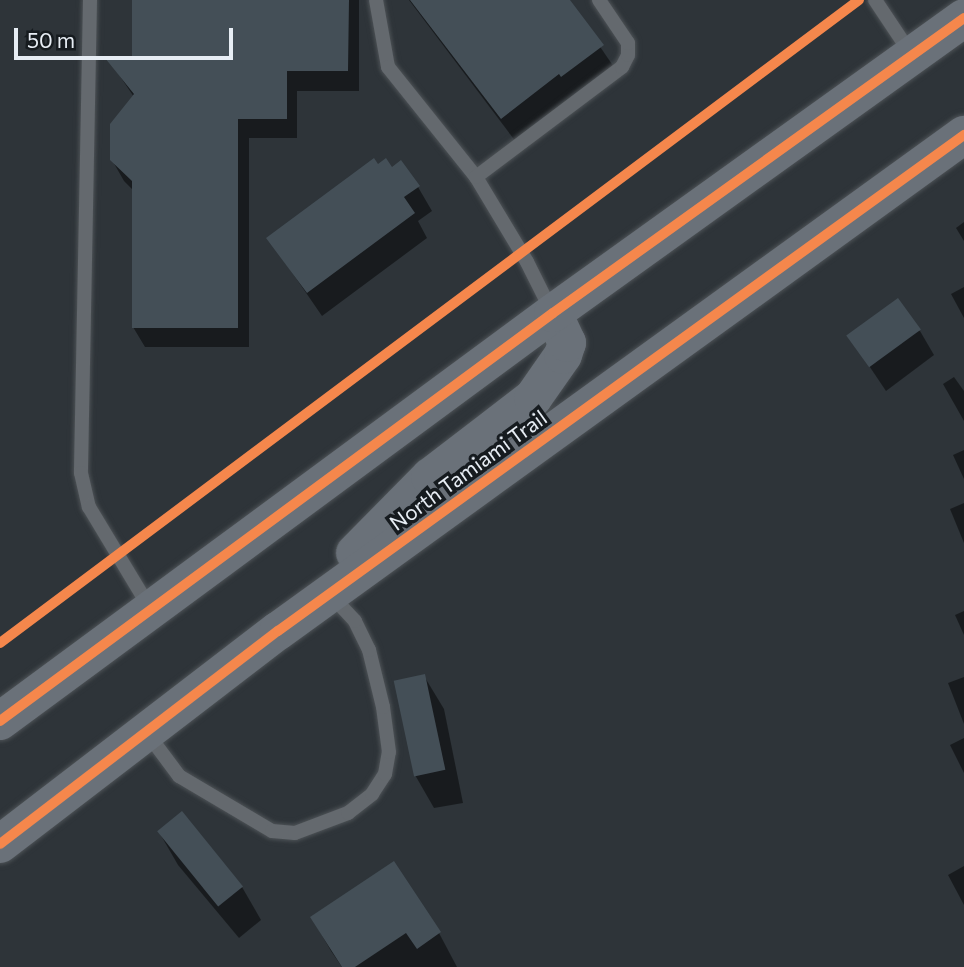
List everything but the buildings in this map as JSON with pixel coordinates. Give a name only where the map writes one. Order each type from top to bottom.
[{"type":"main road","points":[[0,721],[553,313],[964,18]]},
{"type":"main road","name":"North Tamiami Trail","points":[[326,589],[964,135]]},
{"type":"main road","points":[[0,844],[278,631],[326,589],[430,477],[533,398],[563,355],[567,343],[553,313]]},
{"type":"lane","points":[[90,0],[81,473],[89,507],[150,608]]},
{"type":"lane","points":[[376,0],[388,66],[476,177],[527,262],[553,313]]},
{"type":"lane","points":[[476,177],[622,66],[628,55],[628,43],[599,0]]},
{"type":"lane","points":[[875,0],[912,55]]},
{"type":"lane","points":[[146,732],[179,776],[272,831],[295,833],[348,813],[372,794],[385,774],[388,752],[383,707],[369,650],[355,621],[326,589]]},
{"type":"cycle path","points":[[0,643],[859,0]]},
{"type":"cycle path","points":[[0,721],[553,313],[964,18]]},
{"type":"cycle path","points":[[0,844],[278,631],[964,135]]}]
